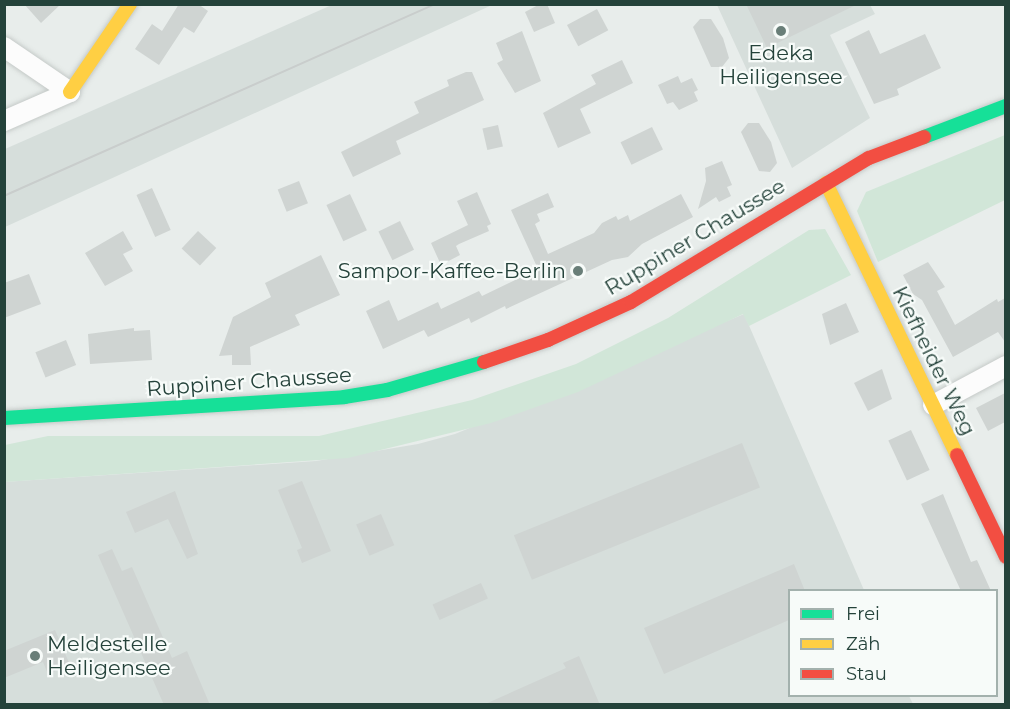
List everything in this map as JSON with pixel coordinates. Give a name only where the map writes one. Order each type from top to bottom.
[{"type":"main road","points":[[70,92],[130,4]]},
{"type":"main road","name":"Ruppiner Chaussee","points":[[4,418],[344,397],[427,379],[539,343],[631,302],[826,183],[920,136],[1005,106]]},
{"type":"main road","name":"Kiefheider Weg","points":[[826,183],[1005,557]]},
{"type":"street","points":[[4,47],[70,92]]},
{"type":"street","points":[[4,121],[70,92]]},
{"type":"street","points":[[933,405],[1005,366]]},
{"type":"shaded area","points":[[334,4],[492,5],[5,227],[5,149]]},
{"type":"shaded area","points":[[717,5],[870,5],[875,14],[830,35],[870,118],[792,168]]},
{"type":"shaded area","points":[[744,314],[864,589],[788,589],[788,697],[910,697],[913,704],[5,704],[4,482],[316,461],[418,444],[455,434]]},
{"type":"green space","points":[[1005,135],[1005,200],[878,262],[857,211],[866,192]]},
{"type":"green space","points":[[825,229],[851,275],[749,326],[743,314],[578,392],[491,423],[348,458],[5,482],[5,445],[48,436],[319,436],[472,400],[576,364],[668,318],[809,230]]},
{"type":"building","points":[[24,4],[61,4],[41,23]]},
{"type":"building","points":[[179,4],[198,4],[208,11],[194,33],[184,27],[159,65],[135,49],[152,24],[162,31]]},
{"type":"building","points":[[540,4],[547,4],[555,23],[534,32],[525,12]]},
{"type":"building","name":"Edeka Heiligensee","points":[[746,4],[858,4],[767,48]]},
{"type":"building","points":[[597,9],[608,30],[578,46],[567,25]]},
{"type":"building","points":[[700,19],[711,19],[723,38],[729,58],[722,67],[711,67],[693,27]]},
{"type":"building","points":[[869,30],[880,54],[925,34],[941,68],[897,89],[899,95],[874,104],[845,42]]},
{"type":"building","points":[[522,31],[541,81],[515,93],[497,63],[503,60],[496,43]]},
{"type":"building","points":[[622,60],[633,83],[580,109],[591,133],[558,148],[543,113],[596,84],[591,75]]},
{"type":"building","points":[[466,72],[472,72],[484,100],[396,141],[401,154],[353,177],[341,152],[419,113],[414,102],[449,86],[447,80]]},
{"type":"building","points":[[678,76],[681,83],[692,78],[698,90],[694,92],[698,101],[679,110],[673,102],[667,104],[658,85]]},
{"type":"building","points":[[748,123],[759,123],[771,142],[777,163],[770,172],[759,171],[741,132]]},
{"type":"building","points":[[498,125],[503,146],[487,150],[482,129]]},
{"type":"building","points":[[652,127],[663,149],[632,165],[621,142]]},
{"type":"building","points":[[722,161],[732,185],[727,187],[731,196],[719,202],[716,197],[698,209],[706,181],[705,168]]},
{"type":"building","points":[[299,181],[308,203],[287,212],[278,190]]},
{"type":"building","points":[[152,188],[171,230],[155,237],[136,195]]},
{"type":"building","points":[[477,192],[491,224],[487,226],[489,231],[456,246],[460,255],[441,265],[431,243],[468,225],[457,201]]},
{"type":"building","points":[[548,193],[554,207],[537,214],[540,221],[535,224],[548,254],[594,233],[602,223],[616,216],[618,220],[628,215],[630,221],[681,194],[693,217],[642,244],[628,257],[612,260],[506,309],[505,306],[471,323],[469,318],[428,337],[424,330],[383,349],[366,311],[389,300],[398,321],[438,302],[441,309],[479,291],[482,296],[538,269],[511,210]]},
{"type":"building","points":[[350,194],[367,230],[343,241],[326,205]]},
{"type":"building","points":[[400,221],[414,250],[392,260],[378,232]]},
{"type":"building","points":[[123,231],[133,249],[123,254],[133,271],[105,286],[85,253]]},
{"type":"building","points":[[198,231],[216,248],[200,266],[182,249]]},
{"type":"building","points":[[321,255],[340,295],[295,315],[300,325],[250,347],[251,365],[232,365],[232,355],[219,356],[233,317],[271,297],[265,283]]},
{"type":"building","points":[[928,262],[945,287],[937,291],[955,325],[997,299],[998,302],[1005,298],[1005,342],[998,332],[953,357],[922,300],[913,294],[903,275]]},
{"type":"building","points":[[29,274],[41,304],[4,318],[4,283]]},
{"type":"building","points":[[846,303],[859,332],[830,345],[822,314]]},
{"type":"building","points":[[134,328],[134,331],[150,330],[152,360],[90,364],[88,334]]},
{"type":"building","points":[[66,340],[76,365],[46,377],[35,352]]},
{"type":"building","points":[[882,369],[892,399],[868,411],[854,383]]},
{"type":"building","points":[[1005,393],[1005,422],[988,431],[976,408]]},
{"type":"building","points":[[911,430],[930,470],[907,480],[888,441]]},
{"type":"building","points":[[742,443],[760,488],[532,580],[514,535]]},
{"type":"building","points":[[302,481],[331,551],[302,563],[297,550],[302,548],[278,490]]},
{"type":"building","points":[[175,491],[198,554],[187,559],[168,519],[135,533],[126,512]]},
{"type":"building","points":[[943,494],[971,562],[977,560],[990,589],[960,589],[921,504]]},
{"type":"building","points":[[381,514],[394,545],[369,556],[356,525]]},
{"type":"building","points":[[112,549],[122,571],[132,567],[172,658],[187,651],[210,705],[164,705],[98,555]]},
{"type":"building","points":[[794,564],[804,589],[788,589],[788,620],[664,674],[644,628]]},
{"type":"building","points":[[481,583],[488,599],[439,620],[433,605]]},
{"type":"building","name":"Meldestelle Heiligensee","points":[[55,630],[70,665],[48,674],[43,662],[4,678],[4,651]]},
{"type":"building","points":[[579,656],[600,705],[483,705],[566,668],[563,663]]},
{"type":"tram line","points":[[4,196],[436,4]]},
{"type":"traffic: fast","points":[[924,137],[1006,106]]},
{"type":"traffic: fast","points":[[4,418],[344,397],[387,390],[484,362]]},
{"type":"traffic: slow","points":[[70,92],[130,4]]},
{"type":"traffic: slow","points":[[826,183],[957,455]]},
{"type":"traffic: jam","points":[[484,362],[548,340],[631,302],[869,158],[924,137]]},
{"type":"traffic: jam","points":[[957,455],[1006,557]]},
{"type":"place","name":"Edeka Heiligensee","points":[[781,31]]},
{"type":"place","name":"Sampor-Kaffee-Berlin","points":[[578,271]]},
{"type":"place","name":"Meldestelle Heiligensee","points":[[35,656]]}]
